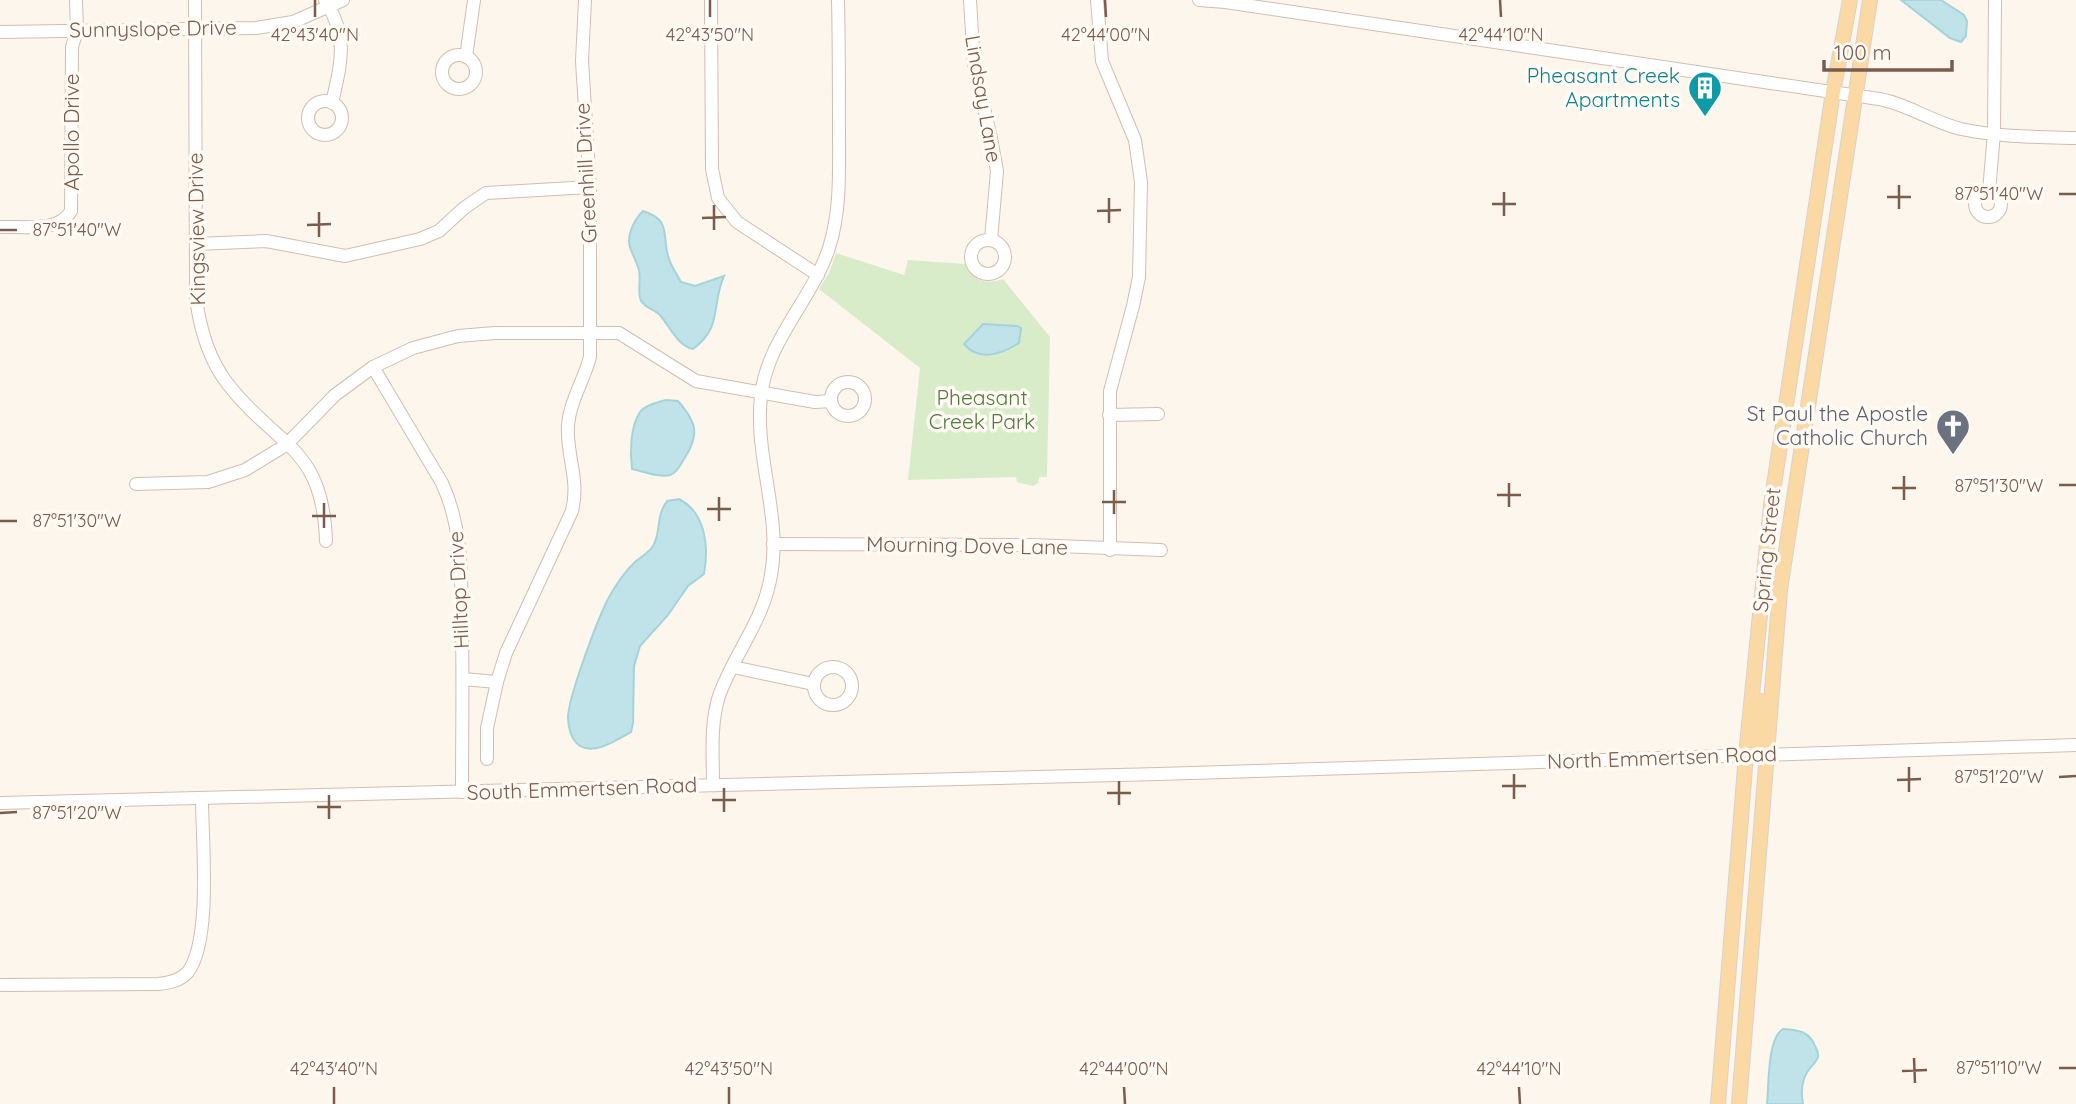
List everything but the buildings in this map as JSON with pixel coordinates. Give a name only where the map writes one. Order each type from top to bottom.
[{"type":"main road","name":"Spring Street","points":[[1718,1104],[1746,755],[1769,518],[1833,92],[1850,0]]},
{"type":"main road","name":"Spring Street","points":[[1739,1104],[1775,649],[1790,515],[1870,0]]},
{"type":"main road","points":[[1813,225],[1835,229]]},
{"type":"main road","points":[[1786,405],[1806,410]]},
{"type":"main road","points":[[1756,649],[1775,649]]},
{"type":"main road","points":[[1756,649],[1763,660],[1758,740],[1767,754]]},
{"type":"main road","points":[[1737,867],[1758,868],[1752,844],[1756,772],[1753,761],[1746,755]]},
{"type":"main road","points":[[1720,1082],[1741,1084]]},
{"type":"street","name":"Apollo Drive","points":[[0,227],[53,225],[64,220],[72,205],[72,47],[77,30],[76,0]]},
{"type":"street","name":"Kingsview Drive","points":[[195,0],[198,317],[210,355],[228,383],[307,465],[318,488],[325,514],[326,541]]},
{"type":"street","name":"Sunnyslope Drive","points":[[0,32],[274,26],[301,19],[327,3],[343,0]]},
{"type":"street","points":[[466,57],[474,0]]},
{"type":"street","points":[[712,0],[712,169],[718,198],[737,222],[818,275]]},
{"type":"street","points":[[713,785],[715,714],[724,685],[759,616],[772,574],[774,544],[760,430],[761,394],[779,339],[818,275],[830,244],[838,202],[838,0]]},
{"type":"street","name":"Lindsay Lane","points":[[970,0],[974,65],[997,171],[991,240]]},
{"type":"street","points":[[1097,0],[1102,61],[1135,140],[1141,182],[1139,277],[1110,391],[1110,550]]},
{"type":"street","points":[[1199,0],[1856,95],[1898,103],[1961,129],[2076,138]]},
{"type":"street","points":[[1989,191],[1994,133],[1995,0]]},
{"type":"street","points":[[327,3],[338,23],[342,41],[341,64],[332,103]]},
{"type":"street","name":"Greenhill Drive","points":[[487,759],[487,728],[506,653],[572,511],[576,494],[568,423],[572,403],[584,380],[590,358],[590,187],[582,96],[583,4]]},
{"type":"street","points":[[196,244],[266,241],[345,256],[420,239],[439,231],[464,208],[486,193],[590,187]]},
{"type":"street","points":[[136,484],[190,484],[227,477],[262,462],[288,443],[335,395],[373,367],[413,348],[458,336],[495,333],[619,333],[696,381],[761,394],[816,402],[831,401]]},
{"type":"street","name":"Hilltop Drive","points":[[373,367],[442,483],[455,517],[461,551],[461,792]]},
{"type":"street","points":[[1109,415],[1158,414]]},
{"type":"street","name":"Mourning Dove Lane","points":[[774,544],[1031,545],[1161,550]]},
{"type":"street","points":[[733,667],[813,684]]},
{"type":"street","points":[[463,679],[497,682]]},
{"type":"street","name":"North Emmertsen Road","points":[[1164,773],[2076,745]]},
{"type":"street","name":"South Emmertsen Road","points":[[0,803],[1164,773]]},
{"type":"street","points":[[0,985],[158,984],[171,983],[186,974],[198,947],[203,909],[202,799]]},
{"type":"green space","name":"Pheasant Creek Park","points":[[836,253],[904,275],[908,260],[965,264],[980,280],[991,282],[1003,279],[1050,337],[1047,477],[1039,477],[1038,483],[1033,486],[1017,482],[1016,477],[908,480],[920,368],[819,289],[829,273]]},
{"type":"water","points":[[1901,0],[1941,0],[1964,15],[1967,21],[1966,36],[1961,42],[1950,38]]},
{"type":"water","points":[[643,211],[662,223],[669,259],[681,282],[695,286],[724,276],[713,324],[693,349],[679,340],[660,315],[641,301],[639,270],[629,240],[636,219]]},
{"type":"water","points":[[983,324],[1021,328],[1019,343],[991,354],[970,350],[964,344]]},
{"type":"water","points":[[666,400],[678,401],[692,422],[694,435],[689,450],[675,472],[670,475],[656,475],[632,469],[632,440],[637,418],[645,407]]},
{"type":"water","points":[[679,499],[695,513],[704,532],[704,574],[688,586],[668,615],[640,646],[634,666],[631,732],[592,749],[580,746],[571,733],[568,717],[578,676],[597,624],[619,581],[653,546],[663,507],[667,501]]},
{"type":"water","points":[[1783,1029],[1806,1034],[1813,1041],[1818,1053],[1804,1079],[1803,1104],[1767,1104],[1771,1052],[1778,1034]]},
{"type":"place","name":"Pheasant Creek Apartments","points":[[1705,118]]},
{"type":"place","name":"St Paul the Apostle Catholic Church","points":[[1953,456]]}]
